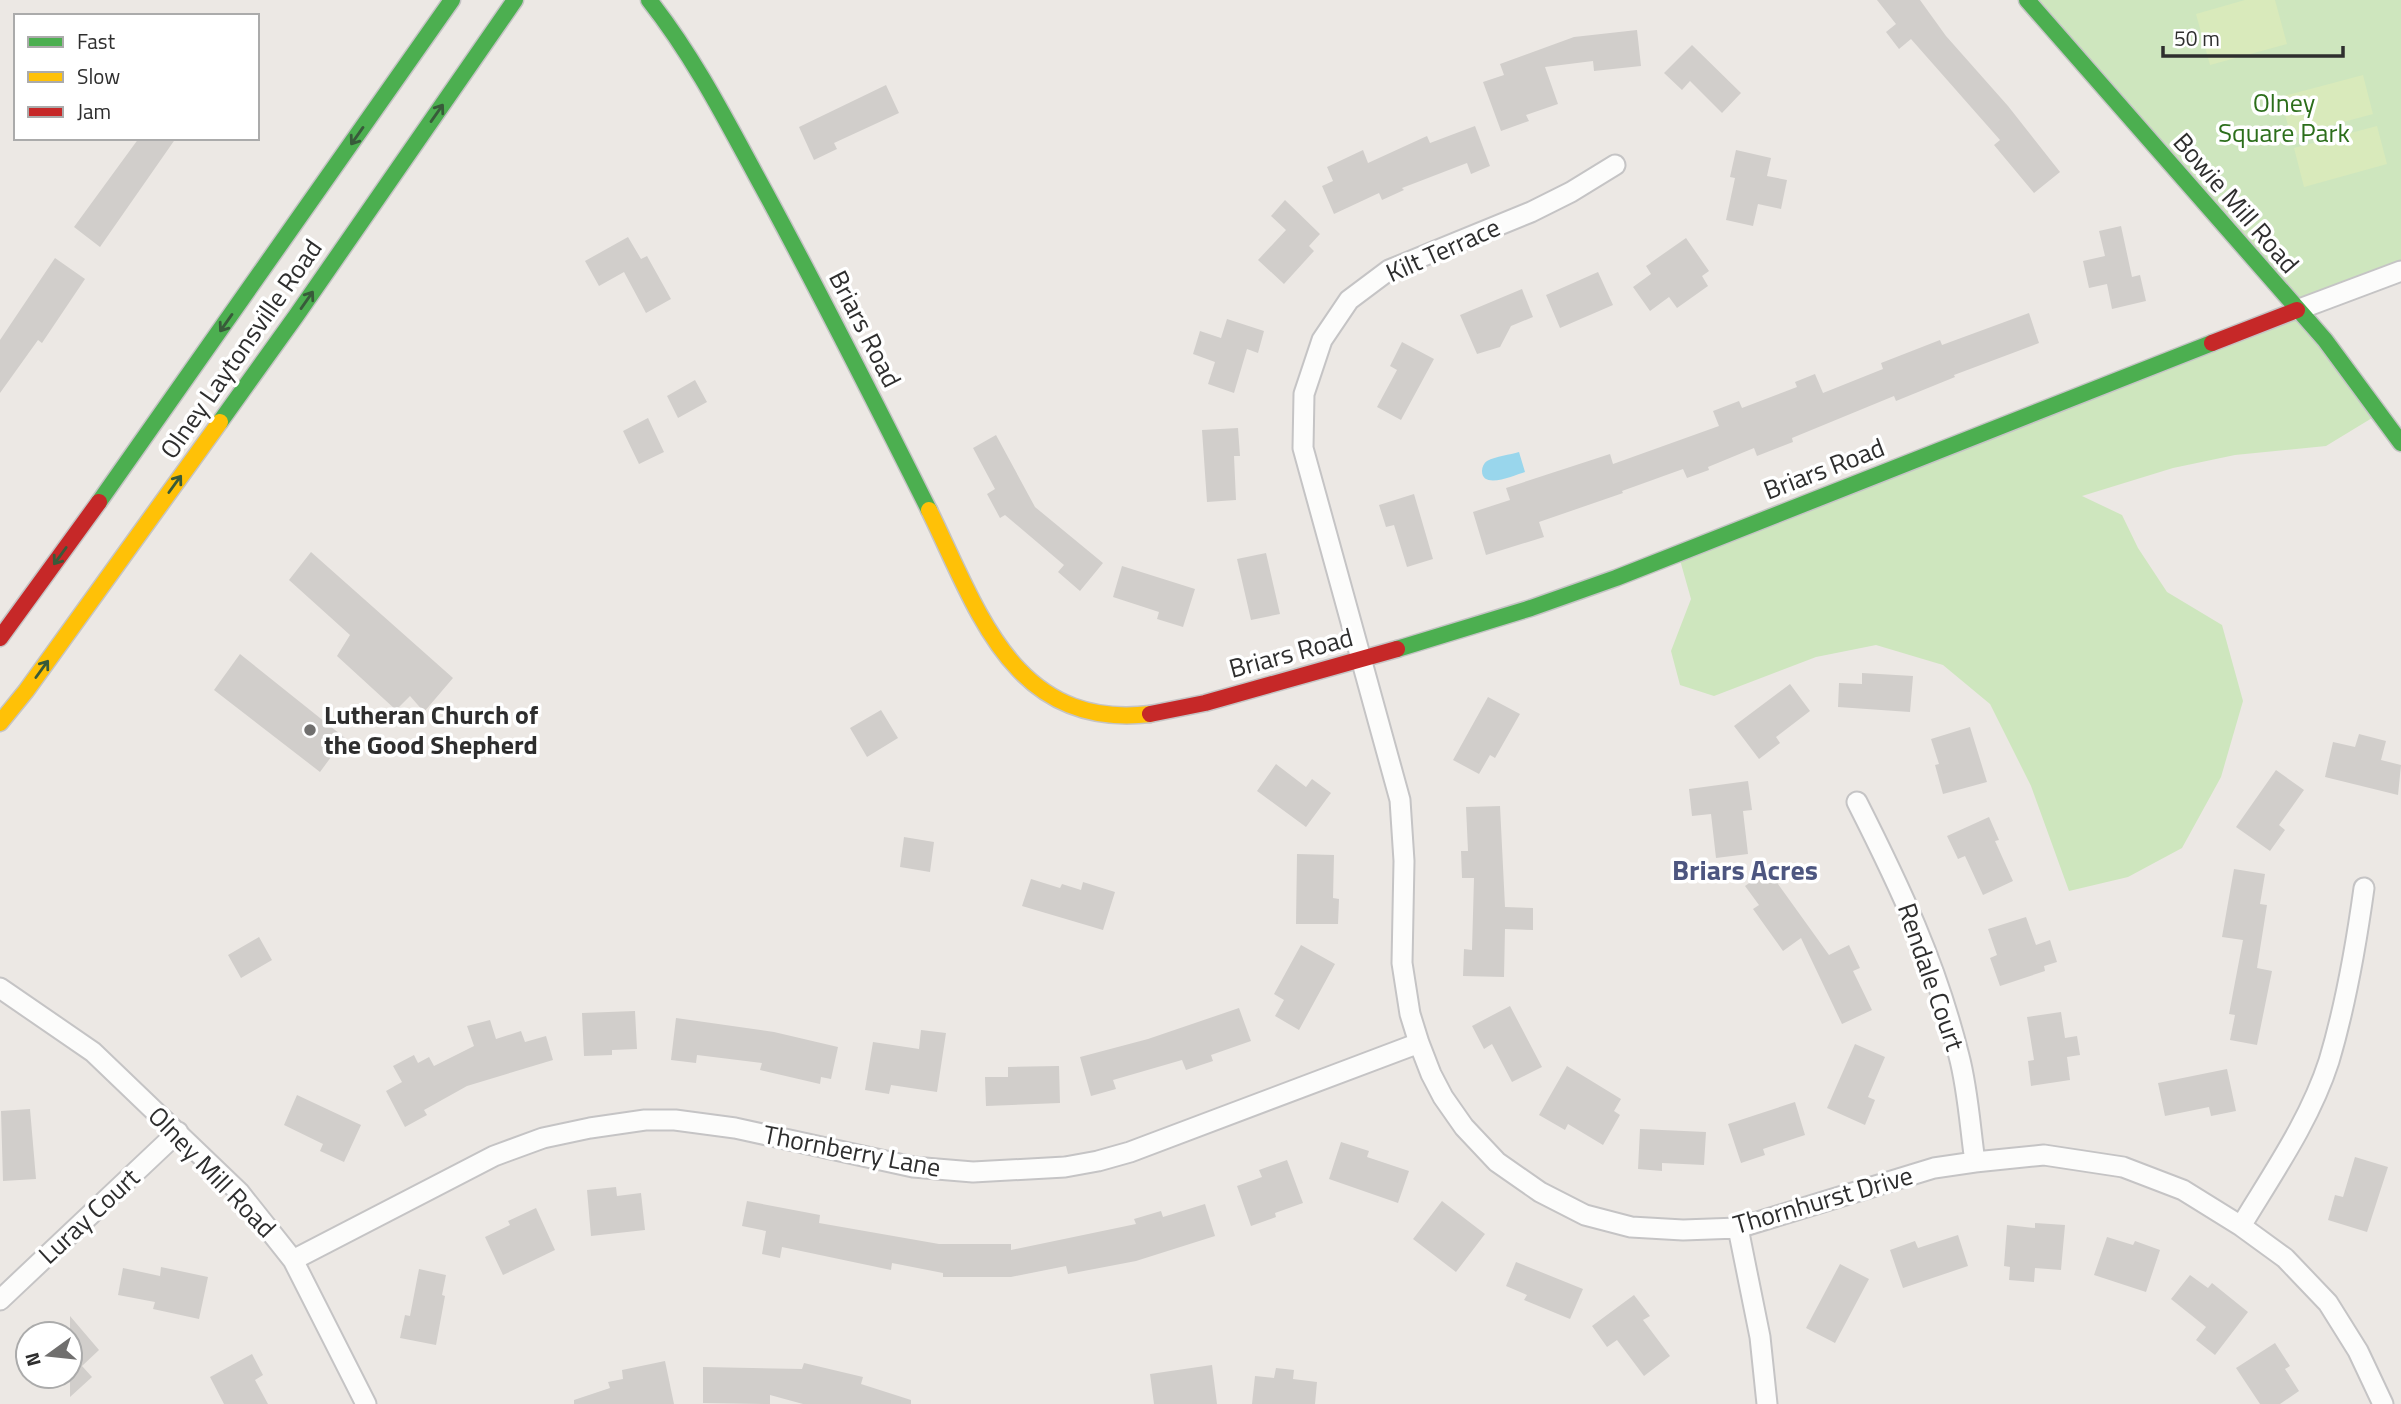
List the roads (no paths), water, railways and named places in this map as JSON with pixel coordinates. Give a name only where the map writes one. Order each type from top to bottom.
[{"type":"street","name":"Olney Laytonsville Road","points":[[0,638],[148,434],[452,0]]},
{"type":"street","name":"Olney Laytonsville Road","points":[[0,723],[26,691],[296,316],[515,0]]},
{"type":"street","name":"Briars Road","points":[[649,0],[690,55],[789,237],[1006,661],[1034,687],[1063,704],[1094,713],[1128,716],[1177,709],[1361,660],[1526,611],[2297,310]]},
{"type":"street","name":"Bowie Mill Road","points":[[2027,0],[2297,310],[2315,326],[2377,415],[2401,443]]},
{"type":"street","name":"Kilt Terrace","points":[[1361,660],[1303,448],[1304,394],[1322,340],[1349,300],[1389,270],[1531,212],[1615,165]]},
{"type":"street","points":[[2297,310],[2401,271]]},
{"type":"street","name":"Thornhurst Drive","points":[[1361,660],[1400,800],[1404,861],[1402,963],[1407,1002],[1419,1043],[1443,1097],[1464,1127],[1497,1162],[1540,1192],[1585,1215],[1631,1227],[1683,1230],[1738,1227],[1934,1168],[1975,1162],[2044,1156],[2123,1167],[2183,1190],[2241,1226],[2285,1258],[2328,1303],[2358,1351],[2383,1404]]},
{"type":"street","name":"Rendale Court","points":[[1857,802],[1906,900],[1935,971],[1960,1058],[1975,1162]]},
{"type":"street","points":[[2241,1226],[2299,1129],[2328,1062],[2353,962],[2364,888]]},
{"type":"street","name":"Olney Mill Road","points":[[0,988],[93,1052],[239,1192],[293,1261],[366,1404]]},
{"type":"street","name":"Thornberry Lane","points":[[293,1261],[494,1156],[542,1138],[590,1128],[645,1120],[676,1120],[735,1128],[934,1169],[973,1172],[1051,1169],[1098,1161],[1140,1148],[1419,1043]]},
{"type":"street","name":"Luray Court","points":[[0,1300],[178,1132]]},
{"type":"street","points":[[1738,1227],[1760,1337],[1767,1404]]},
{"type":"water","points":[[1519,452],[1525,472],[1500,480],[1487,480],[1483,477],[1482,468],[1487,461]]},
{"type":"place","name":"Lutheran Church of the Good Shepherd","points":[[310,730]]},
{"type":"district","name":"Briars Acres","points":[[1745,870]]},
{"type":"park label","name":"Olney Square Park","points":[[2284,118]]}]
